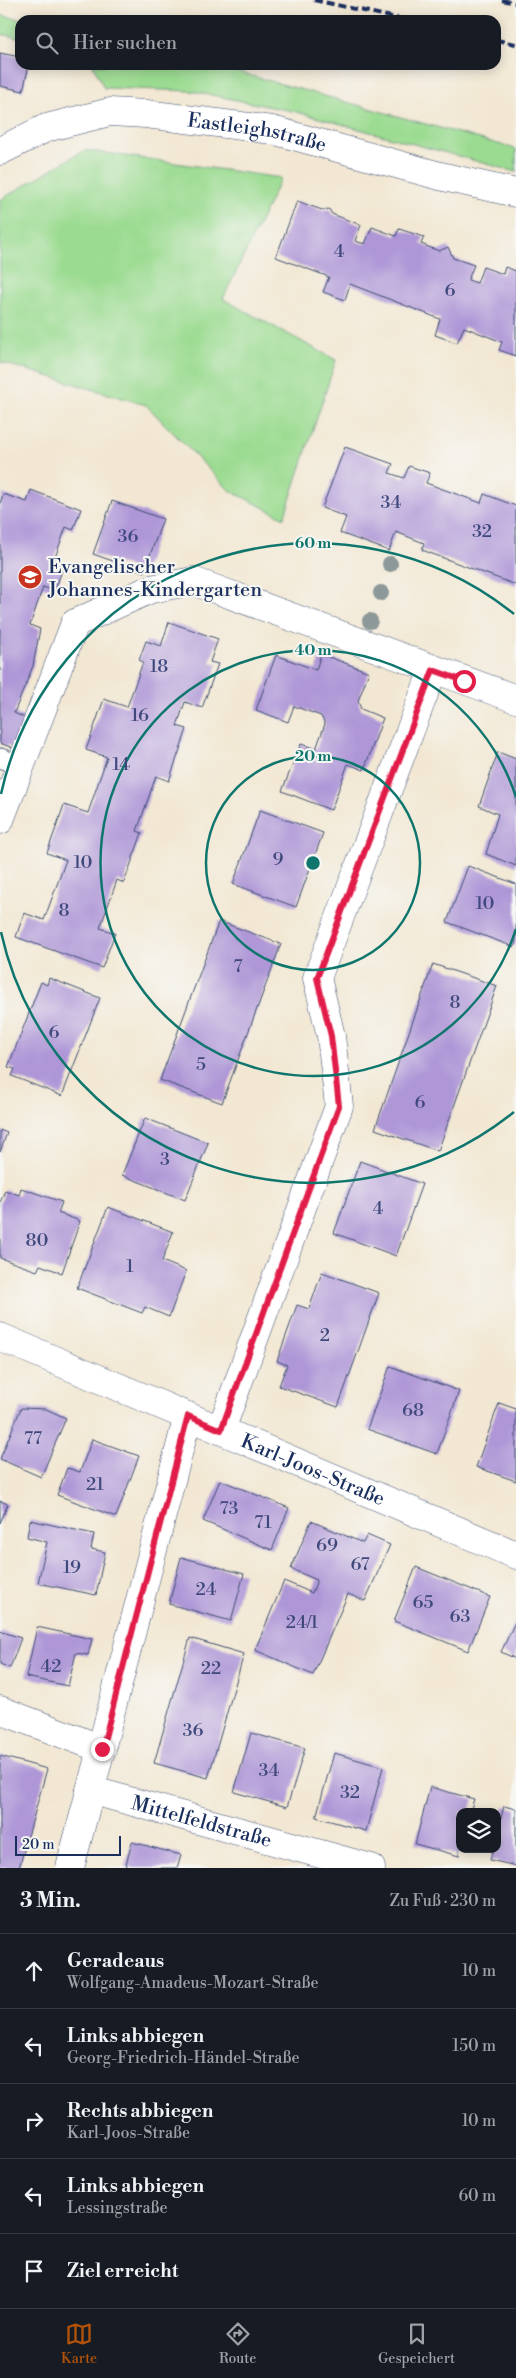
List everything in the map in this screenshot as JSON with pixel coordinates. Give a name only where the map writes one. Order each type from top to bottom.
[{"type":"street","name":"Eastleighstraße","points":[[0,151],[46,128],[110,112],[146,114],[272,130],[440,176],[516,193]]},
{"type":"street","points":[[0,820],[10,762],[75,623],[151,589],[193,581],[516,699]]},
{"type":"street","points":[[221,1430],[339,1106],[331,1036],[317,978],[433,670]]},
{"type":"street","name":"Karl-Joos-Straße","points":[[0,1336],[516,1555]]},
{"type":"street","points":[[70,1868],[188,1416]]},
{"type":"street","points":[[0,1710],[102,1749]]},
{"type":"street","name":"Mittelfeldstraße","points":[[90,1790],[371,1868]]},
{"type":"green space","points":[[0,15],[15,18],[15,37],[0,34]]},
{"type":"green space","points":[[95,70],[231,70],[516,149],[516,172],[297,112],[191,91],[104,88]]},
{"type":"green space","points":[[84,150],[281,178],[223,299],[336,360],[284,518],[229,490],[146,405],[0,362],[0,200]]},
{"type":"building","points":[[0,53],[15,56],[15,70],[28,70],[23,91],[0,86]]},
{"type":"building","points":[[297,201],[322,210],[329,209],[332,214],[361,225],[355,241],[365,244],[372,227],[396,236],[399,229],[424,237],[421,244],[439,251],[448,247],[453,258],[474,265],[468,280],[477,283],[483,267],[503,274],[505,267],[516,271],[516,356],[499,350],[502,342],[464,327],[457,343],[435,335],[440,319],[350,284],[345,300],[323,292],[329,277],[276,257]]},
{"type":"building","points":[[345,447],[393,464],[389,473],[404,478],[409,466],[430,473],[426,483],[481,503],[484,494],[516,506],[516,585],[422,550],[424,543],[396,532],[389,551],[340,533],[346,517],[322,508]]},
{"type":"building","name":"Evangelischer Johannes-Kindergarten","points":[[31,490],[81,509],[73,530],[66,527],[53,563],[63,567],[55,591],[43,587],[30,625],[40,629],[33,666],[14,713],[25,718],[13,748],[0,743],[0,504],[3,494],[27,502]]},
{"type":"building","points":[[112,501],[163,519],[144,572],[93,554]]},
{"type":"building","points":[[169,622],[218,639],[210,662],[218,664],[202,708],[185,702],[177,726],[187,729],[169,781],[156,776],[137,831],[142,833],[124,883],[117,880],[100,928],[115,933],[102,968],[16,937],[24,913],[44,920],[66,860],[47,853],[64,805],[88,813],[107,757],[86,750],[104,699],[127,707],[143,662],[139,660],[146,641],[161,646]]},
{"type":"building","points":[[321,654],[369,672],[358,701],[361,709],[383,718],[364,770],[348,764],[331,810],[282,791],[301,744],[316,749],[325,724],[321,716],[294,706],[288,722],[256,710],[276,655],[316,670]]},
{"type":"building","points":[[498,752],[516,759],[516,866],[486,854],[498,814],[479,806]]},
{"type":"building","points":[[260,810],[323,833],[296,907],[233,884]]},
{"type":"building","points":[[468,866],[516,884],[516,942],[514,947],[447,922]]},
{"type":"building","points":[[219,921],[281,944],[222,1103],[160,1080]]},
{"type":"building","points":[[433,964],[497,986],[438,1151],[375,1129]]},
{"type":"building","points":[[49,978],[100,998],[62,1096],[12,1076],[15,1069],[8,1067],[41,982],[47,985]]},
{"type":"building","points":[[145,1118],[208,1143],[185,1200],[122,1175]]},
{"type":"building","points":[[0,1130],[7,1133],[0,1152]]},
{"type":"building","points":[[360,1161],[422,1184],[396,1256],[334,1233]]},
{"type":"building","points":[[21,1188],[62,1202],[58,1213],[80,1221],[62,1273],[40,1265],[37,1271],[0,1258],[0,1203],[5,1190],[19,1195]]},
{"type":"building","points":[[108,1207],[173,1232],[162,1261],[186,1271],[169,1317],[145,1307],[142,1313],[77,1288]]},
{"type":"building","points":[[322,1272],[379,1293],[338,1407],[279,1386],[287,1365],[277,1361],[297,1305],[309,1309]]},
{"type":"building","points":[[390,1366],[459,1391],[437,1454],[367,1429]]},
{"type":"building","points":[[499,1403],[516,1409],[516,1481],[476,1467]]},
{"type":"building","points":[[21,1408],[46,1409],[66,1418],[41,1477],[0,1459]]},
{"type":"building","points":[[92,1439],[139,1456],[116,1517],[57,1495],[67,1468],[80,1472]]},
{"type":"building","points":[[220,1480],[289,1508],[272,1550],[203,1521]]},
{"type":"building","points":[[0,1501],[8,1504],[0,1523]]},
{"type":"building","points":[[30,1520],[94,1534],[91,1549],[105,1552],[96,1595],[38,1583],[47,1542],[27,1537]]},
{"type":"building","points":[[311,1521],[363,1543],[367,1535],[390,1545],[365,1601],[348,1594],[313,1675],[255,1650],[284,1581],[312,1593],[317,1580],[291,1569]]},
{"type":"building","points":[[181,1557],[244,1574],[231,1621],[169,1604]]},
{"type":"building","points":[[416,1567],[490,1597],[468,1651],[394,1621]]},
{"type":"building","points":[[516,1620],[516,1659],[501,1652]]},
{"type":"building","points":[[37,1627],[92,1639],[88,1655],[76,1653],[68,1686],[26,1677]]},
{"type":"building","points":[[0,1631],[21,1638],[10,1668],[0,1664]]},
{"type":"building","points":[[190,1638],[244,1654],[208,1778],[154,1763]]},
{"type":"building","points":[[251,1733],[305,1748],[287,1807],[234,1792]]},
{"type":"building","points":[[334,1753],[383,1767],[366,1831],[316,1817]]},
{"type":"building","points":[[0,1756],[47,1769],[19,1868],[0,1868]]},
{"type":"building","points":[[430,1787],[474,1799],[471,1808],[456,1808],[456,1853],[459,1853],[459,1856],[415,1844]]},
{"type":"building","points":[[504,1806],[516,1809],[516,1866],[490,1860],[492,1853],[501,1853],[501,1818]]},
{"type":"building","points":[[132,1842],[181,1855],[177,1868],[125,1868]]},
{"type":"railway","points":[[314,0],[382,15]]},
{"type":"railway","points":[[502,0],[516,3]]},
{"type":"railway","points":[[501,41],[516,44]]},
{"type":"place","name":"Evangelischer Johannes-Kindergarten","points":[[30,577]]},
{"type":"route","points":[[102,1749],[188,1416],[221,1430],[339,1106],[331,1036],[317,978],[433,670],[464,681]]}]
